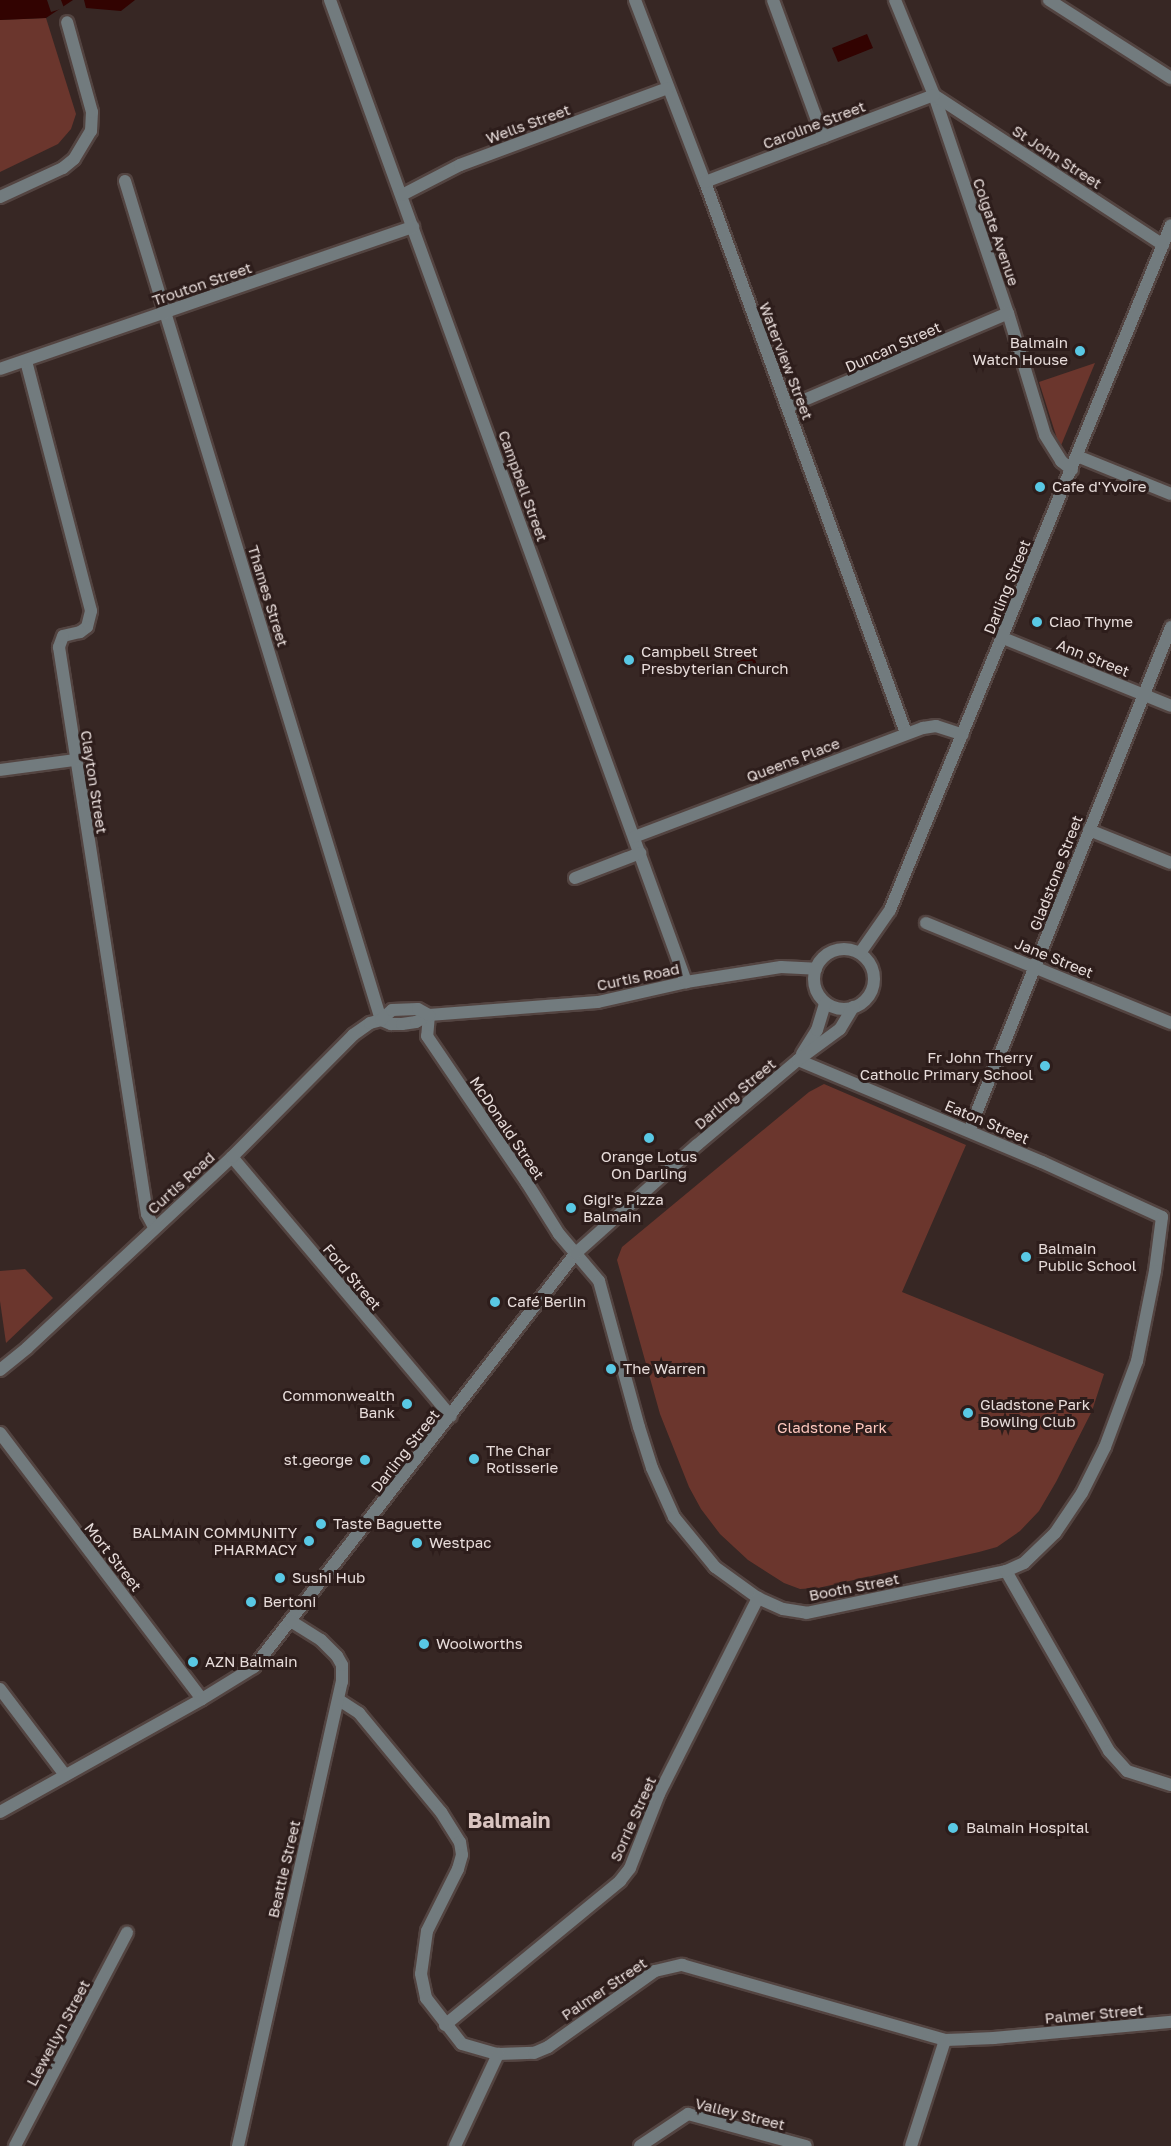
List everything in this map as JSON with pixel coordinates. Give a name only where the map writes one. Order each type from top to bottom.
[{"type":"street","name":"Waterview Street","points":[[635,0],[705,182],[906,733]]},
{"type":"street","points":[[773,0],[823,137]]},
{"type":"street","name":"Colgate Avenue","points":[[895,0],[934,95],[1008,313],[1045,435],[1061,461],[1072,470]]},
{"type":"street","points":[[1049,0],[1171,78]]},
{"type":"street","name":"Campbell Street","points":[[334,1],[413,227],[686,982]]},
{"type":"street","points":[[0,196],[63,168],[74,159],[91,131],[92,112],[67,22]]},
{"type":"street","name":"Wells Street","points":[[402,195],[460,165],[668,88]]},
{"type":"street","name":"Caroline Street","points":[[705,182],[934,95]]},
{"type":"street","name":"St John Street","points":[[934,95],[1163,245]]},
{"type":"street","name":"Thames Street","points":[[125,181],[381,1020]]},
{"type":"street","name":"Darling Street","points":[[860,953],[890,910],[1171,225]]},
{"type":"street","name":"Trouton Street","points":[[0,369],[26,362],[413,227]]},
{"type":"street","name":"Duncan Street","points":[[788,407],[1008,313]]},
{"type":"street","name":"Clayton Street","points":[[26,362],[91,611],[87,627],[80,632],[63,636],[59,647],[147,1214],[154,1227]]},
{"type":"street","points":[[1077,456],[1171,494]]},
{"type":"street","name":"Gladstone Street","points":[[969,1131],[1171,627]]},
{"type":"street","name":"Ann Street","points":[[1003,638],[1171,706]]},
{"type":"street","name":"Queens Place","points":[[634,837],[906,733],[936,726],[963,735]]},
{"type":"street","points":[[0,770],[75,760]]},
{"type":"street","points":[[1089,830],[1171,863]]},
{"type":"street","points":[[574,878],[640,853]]},
{"type":"street","name":"Jane Street","points":[[926,923],[1171,1023]]},
{"type":"street","points":[[851,949],[860,953],[867,960],[874,977],[868,996],[853,1007],[834,1007],[825,1003],[814,986],[816,969],[823,957],[831,951],[851,949]]},
{"type":"street","name":"Curtis Road","points":[[0,1370],[27,1348],[154,1227],[232,1157],[353,1035],[370,1023],[381,1020],[392,1010],[418,1009],[429,1015],[598,1002],[686,982],[781,968],[816,969]]},
{"type":"street","name":"Darling Street","points":[[798,1060],[817,1030],[825,1003]]},
{"type":"street","name":"Darling Street","points":[[0,1812],[202,1699],[254,1667],[576,1253],[648,1187],[798,1060],[840,1029],[853,1007]]},
{"type":"street","name":"McDonald Street","points":[[429,1015],[427,1036],[559,1234],[576,1253]]},
{"type":"street","name":"Eaton Street","points":[[798,1060],[969,1131],[1162,1217]]},
{"type":"street","name":"Ford Street","points":[[232,1157],[451,1416]]},
{"type":"street","name":"Booth Street","points":[[576,1253],[599,1281],[652,1468],[674,1516],[715,1567],[758,1598],[783,1609],[807,1613],[1006,1571],[1024,1563],[1055,1533],[1082,1493],[1105,1447],[1137,1361],[1153,1282],[1162,1217]]},
{"type":"street","name":"Mort Street","points":[[0,1433],[202,1699]]},
{"type":"street","points":[[1006,1571],[1109,1751],[1127,1771],[1171,1785]]},
{"type":"street","name":"Sorrie Street","points":[[445,2025],[620,1881],[630,1868],[659,1794],[758,1598]]},
{"type":"street","name":"Beattie Street","points":[[238,2146],[339,1700],[342,1665],[337,1656],[321,1640],[291,1621]]},
{"type":"street","points":[[0,1689],[65,1775]]},
{"type":"street","name":"Palmer Street","points":[[339,1700],[359,1713],[441,1812],[460,1842],[462,1855],[458,1869],[427,1931],[421,1974],[426,1998],[462,2044],[498,2054],[534,2053],[548,2047],[655,1971],[682,1965],[945,2040],[994,2038],[1171,2022]]},
{"type":"street","name":"Llewellyn Street","points":[[15,2146],[127,1933]]},
{"type":"street","points":[[910,2146],[945,2040]]},
{"type":"street","points":[[455,2146],[498,2054]]},
{"type":"street","name":"Valley Street","points":[[640,2146],[688,2114],[770,2141],[806,2146]]},
{"type":"green space","points":[[46,18],[76,114],[71,129],[58,144],[0,172],[0,20]]},
{"type":"green space","points":[[1095,363],[1060,448],[1039,382]]},
{"type":"green space","name":"Gladstone Park","points":[[824,1084],[966,1145],[902,1292],[1104,1374],[1092,1411],[1056,1482],[1039,1511],[1020,1531],[997,1547],[979,1552],[818,1588],[800,1589],[784,1583],[748,1560],[720,1534],[701,1509],[689,1487],[660,1414],[617,1260],[622,1247],[809,1092]]},
{"type":"green space","points":[[25,1269],[53,1298],[6,1343],[0,1301],[0,1271]]},
{"type":"shaded area","points":[[0,0],[73,0],[46,18],[0,20]]},
{"type":"shaded area","points":[[84,0],[135,0],[121,11],[86,8]]},
{"type":"shaded area","points":[[867,34],[873,48],[838,62],[832,48]]},
{"type":"shaded area","points":[[753,655],[758,667],[741,674],[737,662]]},
{"type":"pier","points":[[47,0],[61,0],[64,8],[51,12]]},
{"type":"place","name":"Balmain Watch House","points":[[1080,351]]},
{"type":"place","name":"Cafe d'Yvoire","points":[[1040,487]]},
{"type":"place","name":"Ciao Thyme","points":[[1037,622]]},
{"type":"place","name":"Campbell Street Presbyterian Church","points":[[629,660]]},
{"type":"place","name":"Fr John Therry Catholic Primary School","points":[[1045,1066]]},
{"type":"place","name":"Orange Lotus On Darling","points":[[649,1138]]},
{"type":"place","name":"Gigi's Pizza Balmain","points":[[571,1208]]},
{"type":"place","name":"Balmain Public School","points":[[1026,1257]]},
{"type":"place","name":"Café Berlin","points":[[495,1302]]},
{"type":"place","name":"The Warren","points":[[611,1369]]},
{"type":"place","name":"Commonwealth Bank","points":[[407,1404]]},
{"type":"place","name":"Gladstone Park Bowling Club","points":[[968,1413]]},
{"type":"place","name":"The Char Rotisserie","points":[[474,1459]]},
{"type":"place","name":"st.george","points":[[365,1460]]},
{"type":"place","name":"Taste Baguette","points":[[321,1524]]},
{"type":"place","name":"BALMAIN COMMUNITY PHARMACY","points":[[309,1541]]},
{"type":"place","name":"Westpac","points":[[417,1543]]},
{"type":"place","name":"Sushi Hub","points":[[280,1578]]},
{"type":"place","name":"Bertoni","points":[[251,1602]]},
{"type":"place","name":"Woolworths","points":[[424,1644]]},
{"type":"place","name":"AZN Balmain","points":[[193,1662]]},
{"type":"place","name":"Balmain Hospital","points":[[953,1828]]},
{"type":"district","name":"Balmain","points":[[509,1820]]}]
